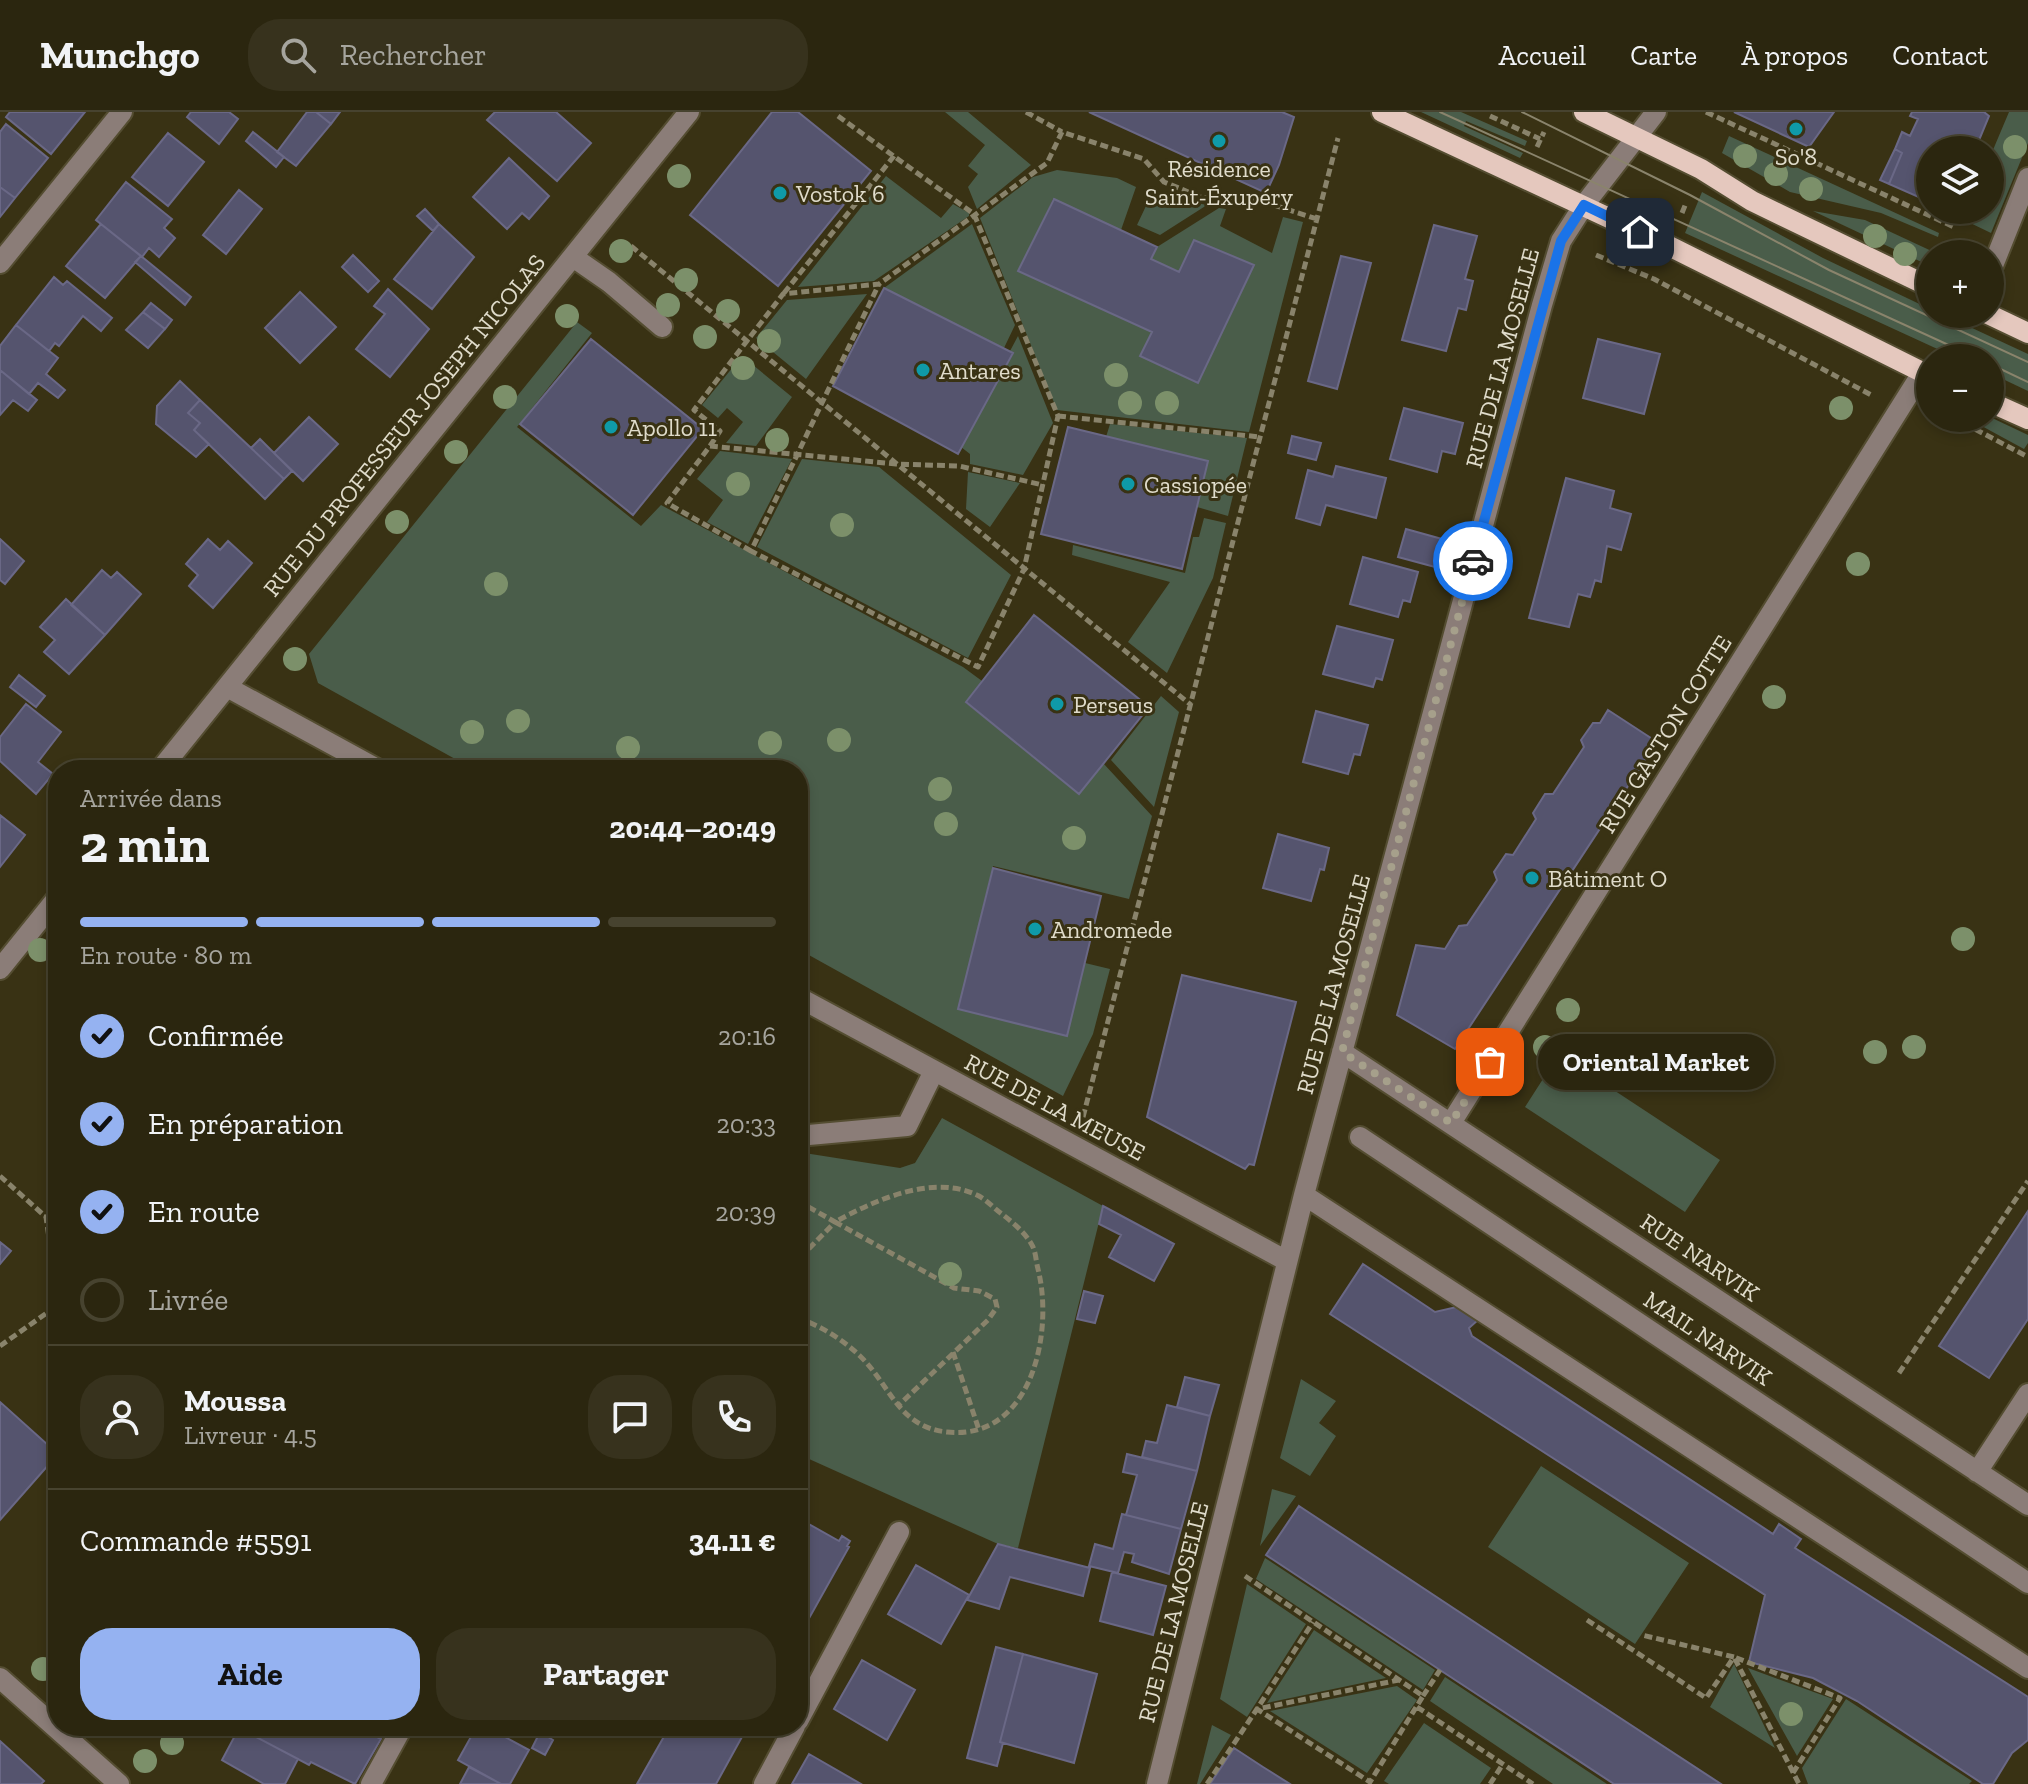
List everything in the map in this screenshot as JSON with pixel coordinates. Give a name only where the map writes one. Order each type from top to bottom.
[{"type":"main road","points":[[1382,112],[1584,205],[1916,369]]},
{"type":"main road","points":[[1584,112],[1701,169],[1752,201],[1916,280]]},
{"type":"main road","points":[[2004,322],[2028,333]]},
{"type":"main road","points":[[2004,408],[2028,419]]},
{"type":"street","points":[[0,263],[122,112]]},
{"type":"street","name":"RUE DU PROFESSEUR JOSEPH NICOLAS","points":[[168,760],[689,112]]},
{"type":"street","name":"RUE DE LA MOSELLE","points":[[1157,1784],[1304,1195],[1561,241],[1584,205],[1656,112]]},
{"type":"street","points":[[2003,240],[2028,178]]},
{"type":"street","points":[[573,257],[609,282],[662,327]]},
{"type":"street","name":"RUE GASTON COTTE","points":[[1451,1123],[1898,411],[1916,387]]},
{"type":"street","points":[[227,687],[361,760]]},
{"type":"street","points":[[0,969],[48,909]]},
{"type":"street","name":"RUE DE LA MEUSE","points":[[808,1002],[1287,1261]]},
{"type":"street","name":"RUE NARVIK","points":[[1342,1052],[2028,1505]]},
{"type":"street","points":[[808,1135],[907,1126],[934,1071]]},
{"type":"street","name":"MAIL NARVIK","points":[[1360,1137],[2028,1583]]},
{"type":"street","points":[[1304,1195],[2028,1668]]},
{"type":"street","points":[[1977,1472],[2028,1394]]},
{"type":"street","points":[[808,1702],[899,1532]]},
{"type":"street","points":[[0,1678],[48,1721]]},
{"type":"street","points":[[65,1736],[119,1784]]},
{"type":"street","points":[[371,1784],[397,1736]]},
{"type":"street","points":[[764,1784],[790,1736]]},
{"type":"path","points":[[1026,112],[1062,132],[1144,159],[1164,182],[1203,198],[1249,197],[1317,219]]},
{"type":"path","points":[[1706,112],[1954,227]]},
{"type":"path","points":[[838,116],[894,156],[974,214],[1058,416],[1024,569],[978,667],[751,551],[667,503],[720,431],[694,410],[894,156]]},
{"type":"path","points":[[1490,116],[1540,139]]},
{"type":"path","points":[[751,551],[879,284],[1047,163],[1062,132]]},
{"type":"path","points":[[1537,147],[1544,132]]},
{"type":"path","points":[[1083,1117],[1338,138]]},
{"type":"path","points":[[1682,213],[1686,203]]},
{"type":"path","points":[[631,246],[1191,705]]},
{"type":"path","points":[[1596,255],[1654,279],[1848,381],[1898,411]]},
{"type":"path","points":[[783,294],[879,284]]},
{"type":"path","points":[[1058,416],[1260,437]]},
{"type":"path","points":[[1981,432],[2028,457]]},
{"type":"path","points":[[710,446],[896,464],[959,466],[1043,485]]},
{"type":"path","points":[[0,1176],[46,1217]]},
{"type":"path","points":[[1899,1373],[2028,1181]]},
{"type":"path","points":[[808,1250],[835,1222],[862,1207],[892,1197],[921,1189],[947,1187],[978,1196],[1010,1220],[1032,1245],[1042,1284],[1043,1318],[1039,1350],[1026,1390],[1002,1419],[979,1430],[949,1433],[921,1427],[898,1406],[860,1356],[825,1329],[808,1322]]},
{"type":"path","points":[[808,1207],[954,1288],[979,1291],[995,1299],[997,1307],[988,1320],[898,1406]]},
{"type":"path","points":[[48,1213],[48,1231]]},
{"type":"path","points":[[0,1346],[48,1310]]},
{"type":"path","points":[[953,1352],[979,1430]]},
{"type":"path","points":[[1245,1576],[1423,1696]]},
{"type":"path","points":[[1587,1620],[1706,1698],[1734,1657]]},
{"type":"path","points":[[1207,1784],[1313,1622]]},
{"type":"path","points":[[1642,1635],[1734,1657],[1840,1698],[1793,1773]]},
{"type":"path","points":[[1734,1657],[1799,1784]]},
{"type":"path","points":[[1257,1709],[1371,1783],[1440,1670]]},
{"type":"path","points":[[1257,1709],[1400,1680]]},
{"type":"path","points":[[1417,1707],[1533,1784]]},
{"type":"path","points":[[1490,1784],[1503,1764]]},
{"type":"green space","points":[[945,112],[968,112],[1031,165],[977,209],[968,187],[978,174],[968,166],[985,145]]},
{"type":"green space","points":[[1421,112],[1461,112],[1527,141],[1525,146],[1466,121],[1464,126],[1523,153],[1520,158]]},
{"type":"green space","points":[[2009,112],[2028,112],[2028,143],[2004,201],[2004,136],[1999,136]]},
{"type":"green space","points":[[1729,136],[1939,233],[1938,237],[1881,213],[1790,192],[1722,153]]},
{"type":"green space","points":[[1057,170],[1117,178],[1136,187],[1121,230],[1053,199],[1019,271],[1152,332],[1140,356],[1254,265],[1194,240],[1179,272],[1151,259],[1157,247],[1219,208],[1226,209],[1220,226],[1272,253],[1283,217],[1303,222],[1249,432],[1057,410],[980,218],[1033,177]]},
{"type":"green space","points":[[886,176],[941,218],[953,204],[969,216],[874,281],[798,287]]},
{"type":"green space","points":[[1154,189],[1165,197],[1207,205],[1160,235],[1137,225]]},
{"type":"green space","points":[[1702,192],[1823,258],[1916,302],[1916,328],[1972,328],[2028,354],[2028,391],[2004,380],[2004,344],[1927,344],[1685,233]]},
{"type":"green space","points":[[1813,211],[1865,220],[1916,244],[1916,259]]},
{"type":"green space","points":[[972,224],[1015,325],[1004,348],[884,288]]},
{"type":"green space","points":[[1972,224],[1995,224],[1991,233]]},
{"type":"green space","points":[[867,294],[806,379],[756,338],[787,300]]},
{"type":"green space","points":[[577,322],[592,333],[517,427],[641,526],[661,505],[963,667],[982,681],[966,703],[1078,793],[1103,763],[1152,816],[1129,899],[993,866],[958,1009],[1067,1036],[1085,963],[1110,969],[1093,1034],[1063,1096],[808,955],[808,760],[457,760],[318,683],[309,654]]},
{"type":"green space","points":[[1018,336],[1053,423],[1023,475],[970,464],[970,454],[961,447],[1013,354],[1010,351]]},
{"type":"green space","points":[[742,356],[792,397],[756,446],[726,443],[743,422],[727,408],[718,418],[702,405]]},
{"type":"green space","points":[[1110,424],[1247,438],[1228,516],[1197,507],[1106,437]]},
{"type":"green space","points":[[2004,424],[2028,435],[2024,449],[1993,432],[2004,432]]},
{"type":"green space","points":[[720,451],[792,459],[748,544],[707,522],[723,500],[697,479]]},
{"type":"green space","points":[[802,459],[879,467],[1011,575],[968,658],[757,547]]},
{"type":"green space","points":[[968,472],[1020,483],[990,527],[966,509]]},
{"type":"green space","points":[[1204,518],[1226,523],[1213,578],[1167,673],[1128,642],[1170,582],[1072,555],[1073,545],[1185,573],[1193,537],[1199,537]]},
{"type":"green space","points":[[1161,696],[1179,712],[1154,807],[1111,760]]},
{"type":"green space","points":[[1559,1054],[1720,1160],[1685,1212],[1525,1107]]},
{"type":"green space","points":[[942,1118],[1103,1206],[1018,1548],[998,1544],[808,1458],[808,1154],[900,1168],[915,1163]]},
{"type":"green space","points":[[1301,1379],[1336,1401],[1319,1423],[1336,1436],[1310,1476],[1280,1458]]},
{"type":"green space","points":[[1541,1466],[1689,1563],[1635,1644],[1488,1547]]},
{"type":"green space","points":[[1272,1489],[1296,1496],[1260,1546]]},
{"type":"green space","points":[[1265,1558],[1435,1670],[1423,1690],[1256,1579]]},
{"type":"green space","points":[[1247,1584],[1306,1624],[1247,1717],[1220,1699]]},
{"type":"green space","points":[[1314,1630],[1386,1678],[1267,1703]]},
{"type":"green space","points":[[1734,1664],[1775,1748],[1710,1707]]},
{"type":"green space","points":[[1748,1668],[1833,1699],[1797,1756]]},
{"type":"green space","points":[[1445,1677],[1607,1784],[1553,1784],[1430,1701]]},
{"type":"green space","points":[[1397,1686],[1417,1700],[1367,1773],[1270,1711]]},
{"type":"green space","points":[[1846,1699],[1972,1781],[1969,1784],[1808,1784],[1802,1768]]},
{"type":"green space","points":[[1424,1723],[1491,1768],[1480,1784],[1389,1784],[1384,1781]]},
{"type":"green space","points":[[1212,1725],[1231,1735],[1200,1784],[1197,1784]]},
{"type":"building","points":[[10,112],[85,112],[51,154],[6,117]]},
{"type":"building","points":[[191,112],[229,112],[238,119],[219,144],[187,117]]},
{"type":"building","points":[[307,112],[316,112],[331,124],[296,166],[277,152]]},
{"type":"building","points":[[316,112],[340,112],[331,124]]},
{"type":"building","points":[[495,112],[556,112],[591,143],[557,181],[487,120]]},
{"type":"building","name":"Vostok 6","points":[[772,112],[798,112],[871,171],[778,286],[690,215]]},
{"type":"building","name":"Résidence Saint-Éxupéry","points":[[1089,112],[1282,112],[1294,117],[1279,165],[1266,193]]},
{"type":"building","name":"So'8","points":[[1734,112],[1834,112],[1809,147]]},
{"type":"building","points":[[1912,112],[1984,112],[1989,116],[1981,136],[1916,136],[1916,196],[1889,184],[1902,153],[1895,149],[1902,132],[1910,136],[1918,119],[1910,116]]},
{"type":"building","points":[[6,124],[48,158],[15,198],[0,187],[0,132]]},
{"type":"building","points":[[253,132],[284,157],[276,167],[246,141]]},
{"type":"building","points":[[168,133],[204,162],[168,206],[132,177]]},
{"type":"building","points":[[1895,149],[1902,153],[1889,184],[1880,180]]},
{"type":"building","points":[[509,158],[549,196],[529,219],[522,213],[507,229],[473,197]]},
{"type":"building","points":[[126,182],[172,219],[164,228],[175,238],[159,257],[149,248],[142,257],[96,220]]},
{"type":"building","points":[[0,187],[15,198],[0,217]]},
{"type":"building","points":[[239,190],[262,209],[226,254],[203,235]]},
{"type":"building","points":[[1054,199],[1157,247],[1151,259],[1179,272],[1194,240],[1254,265],[1198,383],[1140,356],[1152,332],[1018,271]]},
{"type":"building","points":[[425,209],[439,224],[433,231],[417,216]]},
{"type":"building","points":[[101,224],[141,256],[105,298],[66,266]]},
{"type":"building","points":[[439,224],[474,257],[432,309],[394,279]]},
{"type":"building","points":[[1434,225],[1477,236],[1465,279],[1473,281],[1466,310],[1458,308],[1446,351],[1402,340]]},
{"type":"building","points":[[353,255],[379,281],[368,292],[342,267]]},
{"type":"building","points":[[141,256],[191,297],[185,305],[135,262]]},
{"type":"building","points":[[1341,256],[1371,263],[1337,389],[1308,381]]},
{"type":"building","points":[[54,277],[63,285],[67,281],[112,318],[101,331],[83,316],[59,346],[55,343],[49,351],[16,325]]},
{"type":"building","name":"Antares","points":[[884,288],[1013,353],[958,454],[833,386]]},
{"type":"building","points":[[388,289],[429,329],[390,377],[356,349],[385,314],[374,306]]},
{"type":"building","points":[[300,292],[336,327],[300,363],[265,328]]},
{"type":"building","points":[[151,303],[172,320],[165,329],[143,312]]},
{"type":"building","points":[[143,312],[165,329],[148,348],[126,330]]},
{"type":"building","points":[[16,325],[58,358],[46,374],[65,390],[58,398],[38,383],[29,394],[0,370],[0,346]]},
{"type":"building","name":"Apollo 11","points":[[591,339],[703,429],[633,515],[520,424]]},
{"type":"building","points":[[1598,339],[1660,354],[1644,414],[1583,398]]},
{"type":"building","points":[[0,370],[37,400],[28,411],[13,400],[0,415]]},
{"type":"building","points":[[180,381],[200,400],[188,413],[200,423],[194,430],[209,444],[196,457],[156,424],[157,406]]},
{"type":"building","points":[[200,400],[284,479],[265,499],[194,430],[200,423],[188,413]]},
{"type":"building","points":[[1404,408],[1463,423],[1455,454],[1442,451],[1437,472],[1390,459]]},
{"type":"building","points":[[309,417],[338,444],[303,481],[274,453]]},
{"type":"building","name":"Cassiopée","points":[[1068,427],[1208,461],[1182,569],[1041,534]]},
{"type":"building","points":[[1292,436],[1321,443],[1316,460],[1288,453]]},
{"type":"building","points":[[260,439],[292,471],[284,479],[251,448]]},
{"type":"building","points":[[1336,466],[1386,478],[1376,518],[1326,505],[1320,525],[1296,518],[1308,470],[1333,477]]},
{"type":"building","points":[[1566,478],[1614,491],[1610,508],[1631,514],[1621,550],[1607,546],[1601,582],[1595,580],[1590,597],[1578,594],[1569,627],[1529,618]]},
{"type":"building","points":[[1406,529],[1442,539],[1435,567],[1398,557]]},
{"type":"building","points":[[0,539],[24,561],[5,584],[0,580]]},
{"type":"building","points":[[208,539],[220,550],[228,541],[252,563],[213,608],[189,586],[198,575],[186,564]]},
{"type":"building","points":[[1363,557],[1418,572],[1410,602],[1403,600],[1398,617],[1350,604]]},
{"type":"building","points":[[102,570],[111,578],[117,572],[141,594],[105,635],[71,605]]},
{"type":"building","points":[[66,599],[105,635],[69,674],[44,652],[55,640],[40,627]]},
{"type":"building","name":"Perseus","points":[[1034,615],[1149,707],[1079,794],[966,702]]},
{"type":"building","points":[[1337,626],[1393,640],[1382,680],[1376,678],[1373,687],[1323,674]]},
{"type":"building","points":[[19,675],[45,696],[36,707],[10,687]]},
{"type":"building","points":[[26,704],[61,732],[38,762],[48,770],[48,780],[36,794],[0,761],[0,737]]},
{"type":"building","name":"Bâtiment O","points":[[1608,710],[1657,742],[1455,1049],[1397,1015],[1416,945],[1445,949],[1459,926],[1467,925],[1497,880],[1494,872],[1506,854],[1513,855],[1536,819],[1533,813],[1545,794],[1553,794],[1584,747],[1581,740],[1593,723],[1600,723]]},
{"type":"building","points":[[1316,711],[1368,725],[1360,755],[1354,754],[1348,774],[1303,762]]},
{"type":"building","points":[[0,815],[25,835],[0,867]]},
{"type":"building","points":[[1278,834],[1329,848],[1311,901],[1263,888]]},
{"type":"building","name":"Andromede","points":[[993,868],[1101,896],[1067,1036],[958,1009]]},
{"type":"building","points":[[1182,975],[1296,1002],[1254,1165],[1249,1164],[1245,1169],[1147,1117]]},
{"type":"building","points":[[1103,1206],[1174,1244],[1154,1281],[1109,1257],[1121,1235],[1099,1224]]},
{"type":"building","points":[[2028,1211],[2028,1319],[1989,1378],[1939,1346]]},
{"type":"building","points":[[0,1242],[11,1251],[0,1264]]},
{"type":"building","points":[[1363,1264],[1435,1312],[1465,1305],[1478,1320],[1469,1328],[1472,1336],[1773,1534],[1779,1524],[1801,1539],[1795,1548],[2028,1697],[2028,1740],[2012,1753],[1993,1784],[1983,1784],[1857,1701],[1813,1678],[1749,1662],[1765,1595],[1330,1314]]},
{"type":"building","points":[[1084,1291],[1103,1296],[1095,1323],[1077,1319]]},
{"type":"building","points":[[1185,1377],[1219,1385],[1210,1416],[1177,1407]]},
{"type":"building","points":[[0,1402],[48,1445],[48,1465],[0,1520]]},
{"type":"building","points":[[1167,1405],[1210,1416],[1197,1471],[1142,1457],[1146,1441],[1157,1443]]},
{"type":"building","points":[[1127,1454],[1197,1471],[1181,1529],[1126,1515],[1137,1475],[1123,1472]]},
{"type":"building","points":[[1299,1506],[1721,1784],[1614,1784],[1440,1670],[1266,1555]]},
{"type":"building","points":[[1122,1514],[1181,1529],[1169,1574],[1132,1562],[1134,1554],[1124,1552],[1118,1573],[1089,1566],[1095,1544],[1113,1549]]},
{"type":"building","points":[[808,1524],[839,1541],[842,1536],[850,1541],[808,1620]]},
{"type":"building","points":[[998,1544],[1090,1568],[1083,1596],[1010,1577],[999,1609],[967,1600]]},
{"type":"building","points":[[916,1565],[969,1595],[941,1644],[888,1614]]},
{"type":"building","points":[[1112,1572],[1166,1586],[1153,1635],[1100,1621]]},
{"type":"building","points":[[996,1647],[1023,1654],[1000,1742],[1003,1743],[997,1766],[967,1758]]},
{"type":"building","points":[[1023,1654],[1097,1674],[1074,1763],[1000,1742]]},
{"type":"building","points":[[862,1660],[915,1690],[887,1740],[834,1709]]},
{"type":"building","points":[[235,1736],[254,1736],[298,1759],[285,1784],[264,1784],[222,1760]]},
{"type":"building","points":[[254,1736],[375,1736],[381,1739],[355,1784],[311,1762],[309,1765]]},
{"type":"building","points":[[471,1736],[503,1736],[529,1750],[510,1784],[501,1784],[458,1760]]},
{"type":"building","points":[[538,1736],[553,1740],[545,1755],[532,1748]]},
{"type":"building","points":[[664,1736],[742,1736],[716,1784],[637,1784]]},
{"type":"building","points":[[0,1741],[44,1781],[41,1784],[0,1784]]},
{"type":"building","points":[[1234,1748],[1263,1767],[1290,1784],[1210,1784]]},
{"type":"building","points":[[809,1754],[861,1784],[792,1784]]},
{"type":"building","points":[[469,1767],[501,1784],[460,1784]]},
{"type":"tram line","points":[[1440,112],[1946,344]]},
{"type":"tram line","points":[[1522,112],[1690,195],[1829,270],[2028,362]]},
{"type":"tram line","points":[[2004,371],[2028,382]]},
{"type":"way so far","points":[[1473,561],[1342,1052],[1451,1123],[1490,1062]]},
{"type":"place","name":"So'8","points":[[1796,129]]},
{"type":"place","name":"Résidence Saint-Éxupéry","points":[[1219,141]]},
{"type":"place","name":"Vostok 6","points":[[780,193]]},
{"type":"place","name":"Antares","points":[[923,370]]},
{"type":"place","name":"Apollo 11","points":[[611,427]]},
{"type":"place","name":"Cassiopée","points":[[1128,484]]},
{"type":"place","name":"Perseus","points":[[1057,704]]},
{"type":"place","name":"Bâtiment O","points":[[1532,878]]},
{"type":"place","name":"Andromede","points":[[1035,929]]},
{"type":"place","name":"Oriental Market","points":[[1490,1062]]},
{"type":"route","points":[[1473,561],[1561,241],[1584,205],[1640,232]]}]
